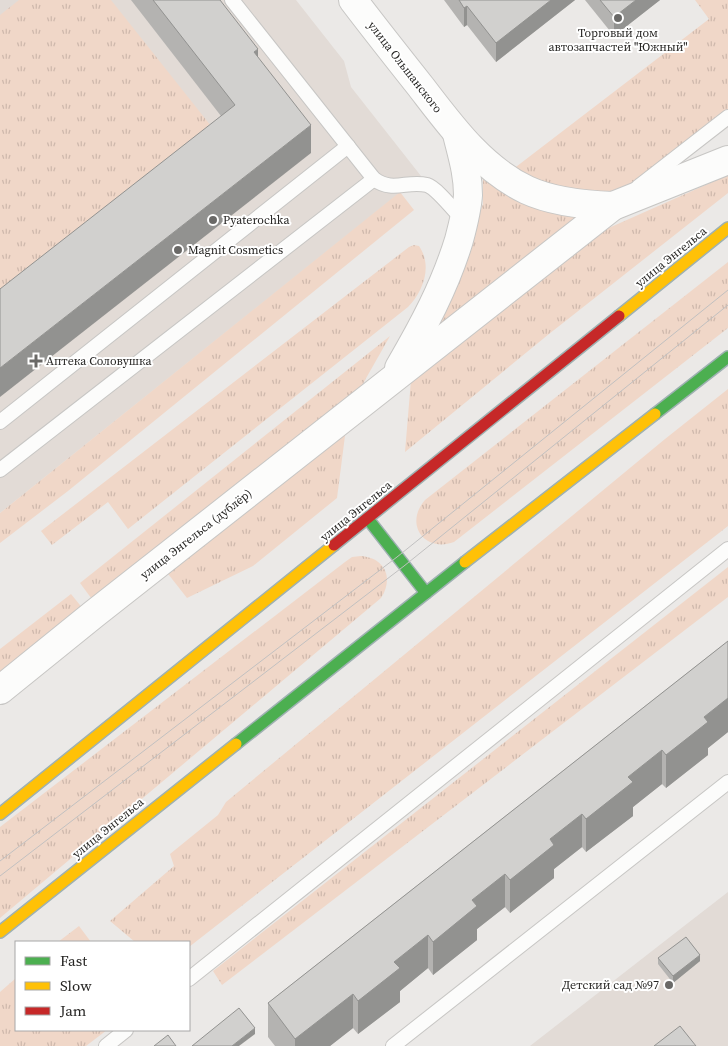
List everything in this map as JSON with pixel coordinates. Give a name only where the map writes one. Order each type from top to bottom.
[{"type":"main road","name":"улица Энгельса","points":[[0,814],[728,228]]},
{"type":"main road","name":"улица Энгельса","points":[[0,932],[426,593],[728,357]]},
{"type":"main road","points":[[368,519],[426,593]]},
{"type":"street","name":"улица Ольшанского","points":[[353,0],[457,133],[484,161],[527,190],[568,202],[613,206]]},
{"type":"street","points":[[393,380],[444,284],[464,221],[468,195],[466,169],[457,133]]},
{"type":"street","points":[[613,206],[728,160]]},
{"type":"street","name":"улица Энгельса (дублёр)","points":[[0,690],[613,206]]},
{"type":"lane","points":[[232,0],[374,179],[392,186],[418,184],[430,186],[464,221]]},
{"type":"lane","points":[[613,206],[728,117]]},
{"type":"lane","points":[[0,422],[348,146]]},
{"type":"lane","points":[[0,470],[374,179]]},
{"type":"lane","points":[[190,978],[728,549]]},
{"type":"lane","points":[[393,1046],[728,782]]},
{"type":"lane","points":[[106,1046],[125,1031]]},
{"type":"shaded area","points":[[0,0],[296,0],[344,61],[351,87],[421,176],[0,513]]},
{"type":"shaded area","name":"Детский сад №97","points":[[728,892],[728,1046],[530,1046],[688,923]]},
{"type":"green space","points":[[19,0],[111,0],[215,131],[0,296],[0,15]]},
{"type":"green space","points":[[695,0],[728,0],[728,114],[633,183],[611,191],[587,195],[508,173],[709,19]]},
{"type":"green space","points":[[728,175],[728,193],[549,334],[405,452],[411,380],[602,231]]},
{"type":"green space","points":[[483,179],[512,199],[553,213],[583,217],[429,338],[460,270],[483,204]]},
{"type":"green space","points":[[400,192],[414,210],[68,491],[0,543],[0,513]]},
{"type":"green space","points":[[414,245],[419,246],[423,254],[426,270],[422,286],[408,307],[128,529],[108,502],[52,545],[41,531]]},
{"type":"green space","points":[[728,262],[728,328],[454,542],[434,543],[426,540],[420,534],[416,518],[425,500]]},
{"type":"green space","points":[[390,336],[352,403],[97,606],[80,583]]},
{"type":"green space","points":[[728,389],[728,526],[190,946],[190,941],[134,941],[110,921],[174,866],[170,854],[218,815],[226,802]]},
{"type":"green space","points":[[346,428],[337,498],[253,566],[187,598],[165,570]]},
{"type":"green space","points":[[361,556],[376,561],[385,570],[387,583],[381,598],[0,918],[0,827],[345,562],[352,557]]},
{"type":"green space","points":[[728,567],[728,597],[222,985],[213,971]]},
{"type":"green space","points":[[71,594],[88,615],[0,686],[0,649]]},
{"type":"green space","points":[[79,926],[90,941],[59,941]]},
{"type":"green space","points":[[15,979],[15,1031],[106,1031],[86,1046],[0,1046],[0,992]]},
{"type":"building","points":[[153,0],[220,0],[258,49],[254,52],[311,125],[0,368],[0,289],[235,105]]},
{"type":"building","points":[[459,0],[551,0],[496,43],[467,6],[464,8]]},
{"type":"building","points":[[600,0],[636,0],[614,17]]},
{"type":"building","points":[[728,641],[728,698],[704,717],[708,722],[666,755],[662,750],[628,777],[633,782],[586,819],[582,814],[550,839],[554,845],[510,880],[505,874],[472,900],[477,906],[433,942],[428,935],[394,962],[400,968],[358,1001],[353,994],[295,1039],[268,1003]]},
{"type":"building","points":[[686,937],[700,955],[673,976],[658,958]]},
{"type":"building","points":[[239,1008],[255,1028],[232,1046],[192,1046]]},
{"type":"building","points":[[680,1026],[696,1046],[654,1046]]},
{"type":"building","points":[[168,1035],[176,1046],[154,1046]]},
{"type":"tram line","points":[[0,861],[397,557],[728,290]]},
{"type":"tram line","points":[[0,876],[404,566],[728,305]]},
{"type":"traffic: fast","points":[[655,414],[728,357]]},
{"type":"traffic: fast","points":[[368,519],[426,593]]},
{"type":"traffic: fast","points":[[236,744],[465,562]]},
{"type":"traffic: slow","points":[[619,316],[728,228]]},
{"type":"traffic: slow","points":[[465,562],[655,414]]},
{"type":"traffic: slow","points":[[0,814],[334,545]]},
{"type":"traffic: slow","points":[[0,932],[236,744]]},
{"type":"traffic: jam","points":[[334,545],[619,316]]},
{"type":"place","name":"Торговый дом автозапчастей \"Южный\"","points":[[618,18]]},
{"type":"place","name":"Pyaterochka","points":[[213,220]]},
{"type":"place","name":"Magnit Cosmetics","points":[[178,250]]},
{"type":"place","name":"Аптека Соловушка","points":[[36,361]]},
{"type":"place","name":"Детский сад №97","points":[[669,985]]}]
